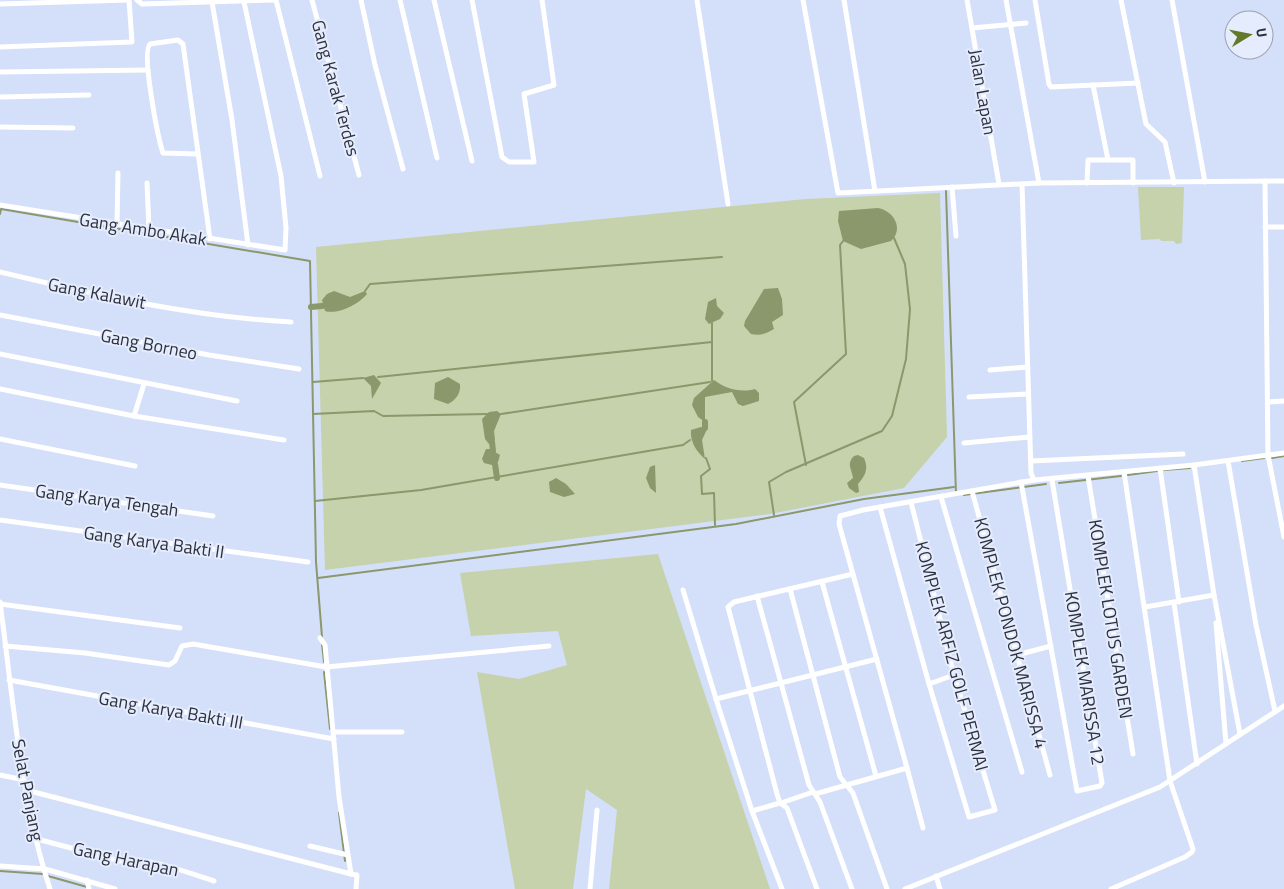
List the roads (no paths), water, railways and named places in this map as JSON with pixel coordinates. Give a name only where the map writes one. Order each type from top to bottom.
[{"type":"street","points":[[0,4],[128,0],[132,42],[0,46]]},
{"type":"street","points":[[137,0],[142,4],[275,0],[320,176]]},
{"type":"street","name":"Gang Karak Terdes","points":[[312,0],[359,175]]},
{"type":"street","points":[[361,0],[375,65],[403,169]]},
{"type":"street","points":[[400,0],[438,158]]},
{"type":"street","points":[[434,0],[472,161]]},
{"type":"street","points":[[472,0],[502,157],[509,162],[535,162],[524,94],[554,85],[542,0]]},
{"type":"street","points":[[697,0],[728,204]]},
{"type":"street","points":[[804,0],[836,192],[999,184],[1284,180]]},
{"type":"street","points":[[844,0],[875,191]]},
{"type":"street","name":"Jalan Lapan","points":[[967,0],[999,184]]},
{"type":"street","points":[[1006,0],[1039,183]]},
{"type":"street","points":[[1035,0],[1049,84],[1054,88],[1138,83]]},
{"type":"street","points":[[1121,0],[1146,124],[1165,142],[1174,183]]},
{"type":"street","points":[[1172,0],[1205,182]]},
{"type":"street","points":[[212,2],[230,106],[248,245]]},
{"type":"street","name":"Gang Ambo Akak","points":[[0,205],[281,251],[286,249],[285,211],[277,153],[244,2]]},
{"type":"street","points":[[972,28],[1026,23]]},
{"type":"street","points":[[198,154],[163,153],[148,70],[148,46],[171,41],[181,42],[198,154],[210,239]]},
{"type":"street","points":[[0,72],[148,70]]},
{"type":"street","points":[[1093,85],[1108,160]]},
{"type":"street","points":[[0,97],[89,95]]},
{"type":"street","points":[[0,127],[73,128]]},
{"type":"street","points":[[1087,183],[1088,160],[1132,160],[1133,183]]},
{"type":"street","points":[[117,225],[118,173]]},
{"type":"street","points":[[1264,181],[1268,455],[1284,537]]},
{"type":"street","points":[[146,183],[149,230]]},
{"type":"street","points":[[1022,184],[1031,473],[1034,480]]},
{"type":"street","points":[[952,187],[956,236]]},
{"type":"street","points":[[1265,227],[1284,227]]},
{"type":"street","name":"Gang Kalawit","points":[[0,272],[194,312],[236,319],[292,322]]},
{"type":"street","name":"Gang Borneo","points":[[0,314],[209,355],[299,369]]},
{"type":"street","points":[[0,354],[237,401]]},
{"type":"street","points":[[990,370],[1027,367]]},
{"type":"street","points":[[134,416],[144,384]]},
{"type":"street","points":[[0,389],[134,416],[284,440]]},
{"type":"street","points":[[969,397],[1028,394]]},
{"type":"street","points":[[1268,402],[1284,402]]},
{"type":"street","points":[[964,443],[1030,437]]},
{"type":"street","points":[[0,439],[135,466]]},
{"type":"street","points":[[923,828],[839,517],[843,514],[1034,480],[1052,480],[1194,465],[1284,453]]},
{"type":"street","points":[[1031,462],[1183,454]]},
{"type":"street","points":[[1228,460],[1256,624],[1275,711]]},
{"type":"street","points":[[1194,465],[1214,595],[1240,734]]},
{"type":"street","points":[[1160,468],[1197,764]]},
{"type":"street","points":[[1111,889],[1192,852],[1170,782],[1124,472]]},
{"type":"street","name":"KOMPLEK LOTUS GARDEN","points":[[1088,476],[1133,754]]},
{"type":"street","name":"KOMPLEK MARISSA 12","points":[[1021,482],[1077,791],[1082,792],[1100,786],[1102,783],[1052,480]]},
{"type":"street","name":"Gang Karya Tengah","points":[[0,485],[213,516]]},
{"type":"street","name":"KOMPLEK PONDOK MARISSA 4","points":[[972,491],[1050,775]]},
{"type":"street","name":"KOMPLEK PONDOK MARISSA 4","points":[[941,497],[1022,772]]},
{"type":"street","name":"KOMPLEK ARFIZ GOLF PERMAI","points":[[910,502],[954,675],[995,810],[969,817],[929,684]]},
{"type":"street","points":[[880,507],[929,684],[954,675]]},
{"type":"street","name":"Gang Karya Bakti II","points":[[0,520],[308,562]]},
{"type":"street","points":[[817,889],[787,808],[780,803],[728,606],[758,596],[853,574]]},
{"type":"street","points":[[822,582],[876,776]]},
{"type":"street","points":[[790,589],[840,777],[853,793],[887,889]]},
{"type":"street","points":[[683,590],[752,811],[782,889]]},
{"type":"street","points":[[1145,607],[1214,595]]},
{"type":"street","points":[[1214,595],[1226,744]]},
{"type":"street","points":[[758,596],[805,774],[852,889]]},
{"type":"street","points":[[0,603],[180,628]]},
{"type":"street","name":"Selat Panjang","points":[[0,603],[4,646],[3,655],[24,780],[50,889]]},
{"type":"street","points":[[320,638],[324,643],[345,854],[351,874]]},
{"type":"street","points":[[4,646],[85,653],[169,665],[175,661],[182,646],[193,644],[326,667],[549,646]]},
{"type":"street","points":[[1017,655],[1051,646]]},
{"type":"street","points":[[716,699],[877,660]]},
{"type":"street","name":"Gang Karya Bakti III","points":[[8,680],[332,738]]},
{"type":"street","points":[[905,889],[1151,792],[1170,782],[1284,706]]},
{"type":"street","points":[[334,732],[402,732]]},
{"type":"street","points":[[752,811],[907,768]]},
{"type":"street","points":[[0,775],[24,780]]},
{"type":"street","points":[[26,790],[357,875],[356,889]]},
{"type":"street","points":[[590,889],[597,810]]},
{"type":"street","name":"Gang Harapan","points":[[37,839],[120,861],[130,860],[150,863],[214,881]]},
{"type":"street","points":[[310,846],[345,854]]},
{"type":"street","points":[[0,866],[45,870],[88,885],[115,889]]},
{"type":"street","points":[[936,876],[940,889]]},
{"type":"waterway","points":[[946,191],[956,494]]},
{"type":"waterway","points":[[0,214],[1,209],[310,261],[316,562],[322,637]]},
{"type":"waterway","points":[[774,515],[769,482],[786,472],[882,431],[892,416],[906,359],[910,309],[905,264],[894,238]]},
{"type":"waterway","points":[[806,465],[794,402],[846,354],[840,245],[843,241]]},
{"type":"waterway","points":[[365,291],[370,284],[722,257]]},
{"type":"waterway","points":[[311,307],[322,306]]},
{"type":"waterway","points":[[712,323],[712,381]]},
{"type":"waterway","points":[[378,377],[712,342]]},
{"type":"waterway","points":[[313,382],[363,378]]},
{"type":"waterway","points":[[501,414],[710,382]]},
{"type":"waterway","points":[[313,414],[374,411],[383,416],[487,414]]},
{"type":"waterway","points":[[705,422],[705,428]]},
{"type":"waterway","points":[[315,501],[421,490],[683,445],[690,440]]},
{"type":"waterway","points":[[492,442],[493,451]]},
{"type":"waterway","points":[[1272,458],[1284,456]]},
{"type":"waterway","points":[[706,458],[710,469],[701,476],[702,494],[714,493],[715,525]]},
{"type":"waterway","points":[[1242,461],[1264,458]]},
{"type":"waterway","points":[[495,464],[497,478]]},
{"type":"waterway","points":[[1164,470],[1190,468]]},
{"type":"waterway","points":[[1128,475],[1157,471]]},
{"type":"waterway","points":[[1059,483],[1121,476]]},
{"type":"waterway","points":[[964,495],[1046,484]]},
{"type":"waterway","points":[[318,578],[736,524],[864,499],[954,487]]},
{"type":"waterway","points":[[322,644],[324,662]]},
{"type":"waterway","points":[[324,672],[330,729]]},
{"type":"waterway","points":[[339,813],[345,861]]},
{"type":"waterway","points":[[0,871],[43,874]]},
{"type":"waterway","points":[[48,876],[87,887]]}]
